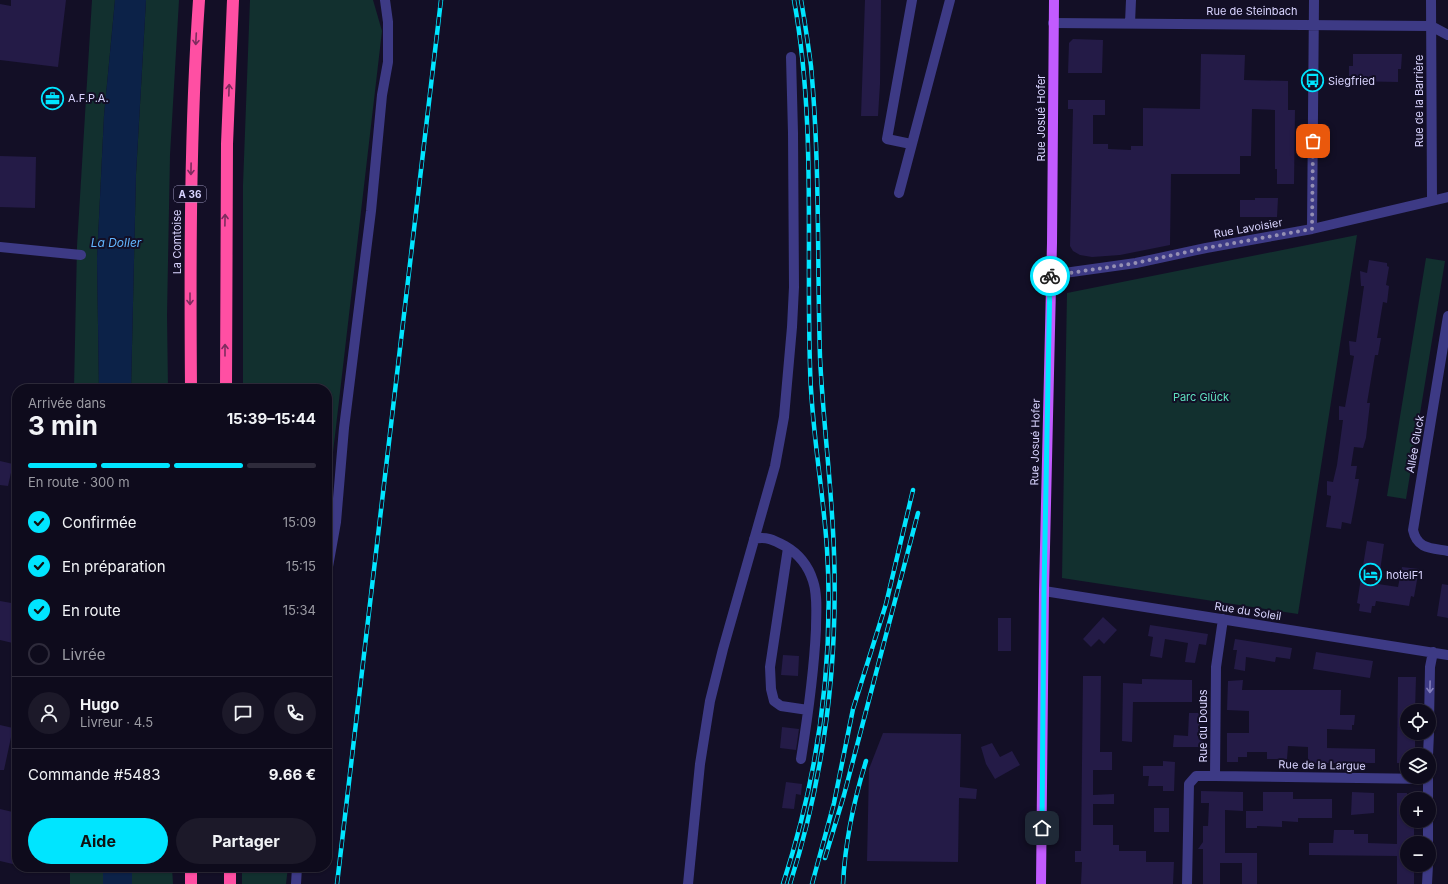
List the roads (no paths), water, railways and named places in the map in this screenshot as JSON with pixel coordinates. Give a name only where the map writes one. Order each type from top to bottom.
[{"type":"highway","name":"La Comtoise","points":[[191,384],[189,240],[192,137],[199,0]]},
{"type":"highway","points":[[226,384],[225,250],[227,144],[234,0]]},
{"type":"highway","points":[[191,872],[191,884]]},
{"type":"highway","points":[[230,872],[230,884]]},
{"type":"main road","name":"Rue Josué Hofer","points":[[1041,884],[1044,591],[1054,0]]},
{"type":"street","points":[[332,544],[336,522],[344,428],[371,211],[382,95],[388,62],[388,22],[385,0]]},
{"type":"street","points":[[911,144],[887,138],[912,0]]},
{"type":"street","points":[[899,193],[950,0]]},
{"type":"street","points":[[1130,23],[1131,0]]},
{"type":"street","points":[[1312,229],[1314,0]]},
{"type":"street","name":"Rue de la Barrière","points":[[1431,0],[1432,201]]},
{"type":"street","name":"Rue de Steinbach","points":[[1053,22],[1431,26],[1448,35]]},
{"type":"street","points":[[688,884],[705,724],[716,673],[775,466],[781,439],[792,326],[794,252],[791,57]]},
{"type":"street","name":"Rue Lavoisier","points":[[1050,275],[1136,263],[1206,248],[1312,229],[1448,197]]},
{"type":"street","points":[[0,247],[81,255]]},
{"type":"street","name":"Allée Gluck","points":[[1448,316],[1413,530],[1414,538],[1421,545],[1448,551]]},
{"type":"street","points":[[754,539],[760,537],[773,540],[788,548],[807,566],[813,579],[816,595],[815,646],[801,758]]},
{"type":"street","points":[[788,548],[770,667],[771,689],[774,701],[781,706],[808,710]]},
{"type":"street","name":"Rue du Soleil","points":[[1044,591],[1448,655]]},
{"type":"street","name":"Rue du Doubs","points":[[1187,884],[1189,784],[1196,776],[1215,776],[1216,667],[1223,619]]},
{"type":"street","points":[[1429,704],[1430,667],[1433,652]]},
{"type":"street","name":"Rue de la Largue","points":[[1215,776],[1400,778]]},
{"type":"street","points":[[296,884],[297,872]]},
{"type":"street","points":[[1428,872],[1428,884]]},
{"type":"water","name":"La Doller","points":[[115,0],[146,0],[136,174],[131,384],[99,384],[97,259],[104,116]]},
{"type":"water","points":[[103,872],[132,872],[132,884],[103,884]]},
{"type":"railway","points":[[337,884],[441,0]]},
{"type":"railway","points":[[783,884],[806,802],[821,718],[828,634],[829,591],[825,526],[811,389],[808,137],[801,45],[794,0]]},
{"type":"railway","points":[[790,884],[802,844],[820,762],[831,679],[835,595],[833,529],[820,357],[817,175],[814,102],[811,66],[801,0]]},
{"type":"railway","points":[[812,884],[834,803],[853,709],[886,604],[913,490]]},
{"type":"railway","points":[[825,858],[844,795],[918,513]]},
{"type":"railway","points":[[843,884],[851,822],[866,761]]},
{"type":"place","name":"Siegfried","points":[[1313,81]]},
{"type":"place","name":"A.F.P.A.","points":[[53,98]]},
{"type":"place","name":"hotelF1","points":[[1371,575]]},
{"type":"park label","name":"Parc Glück","points":[[1201,397]]}]
